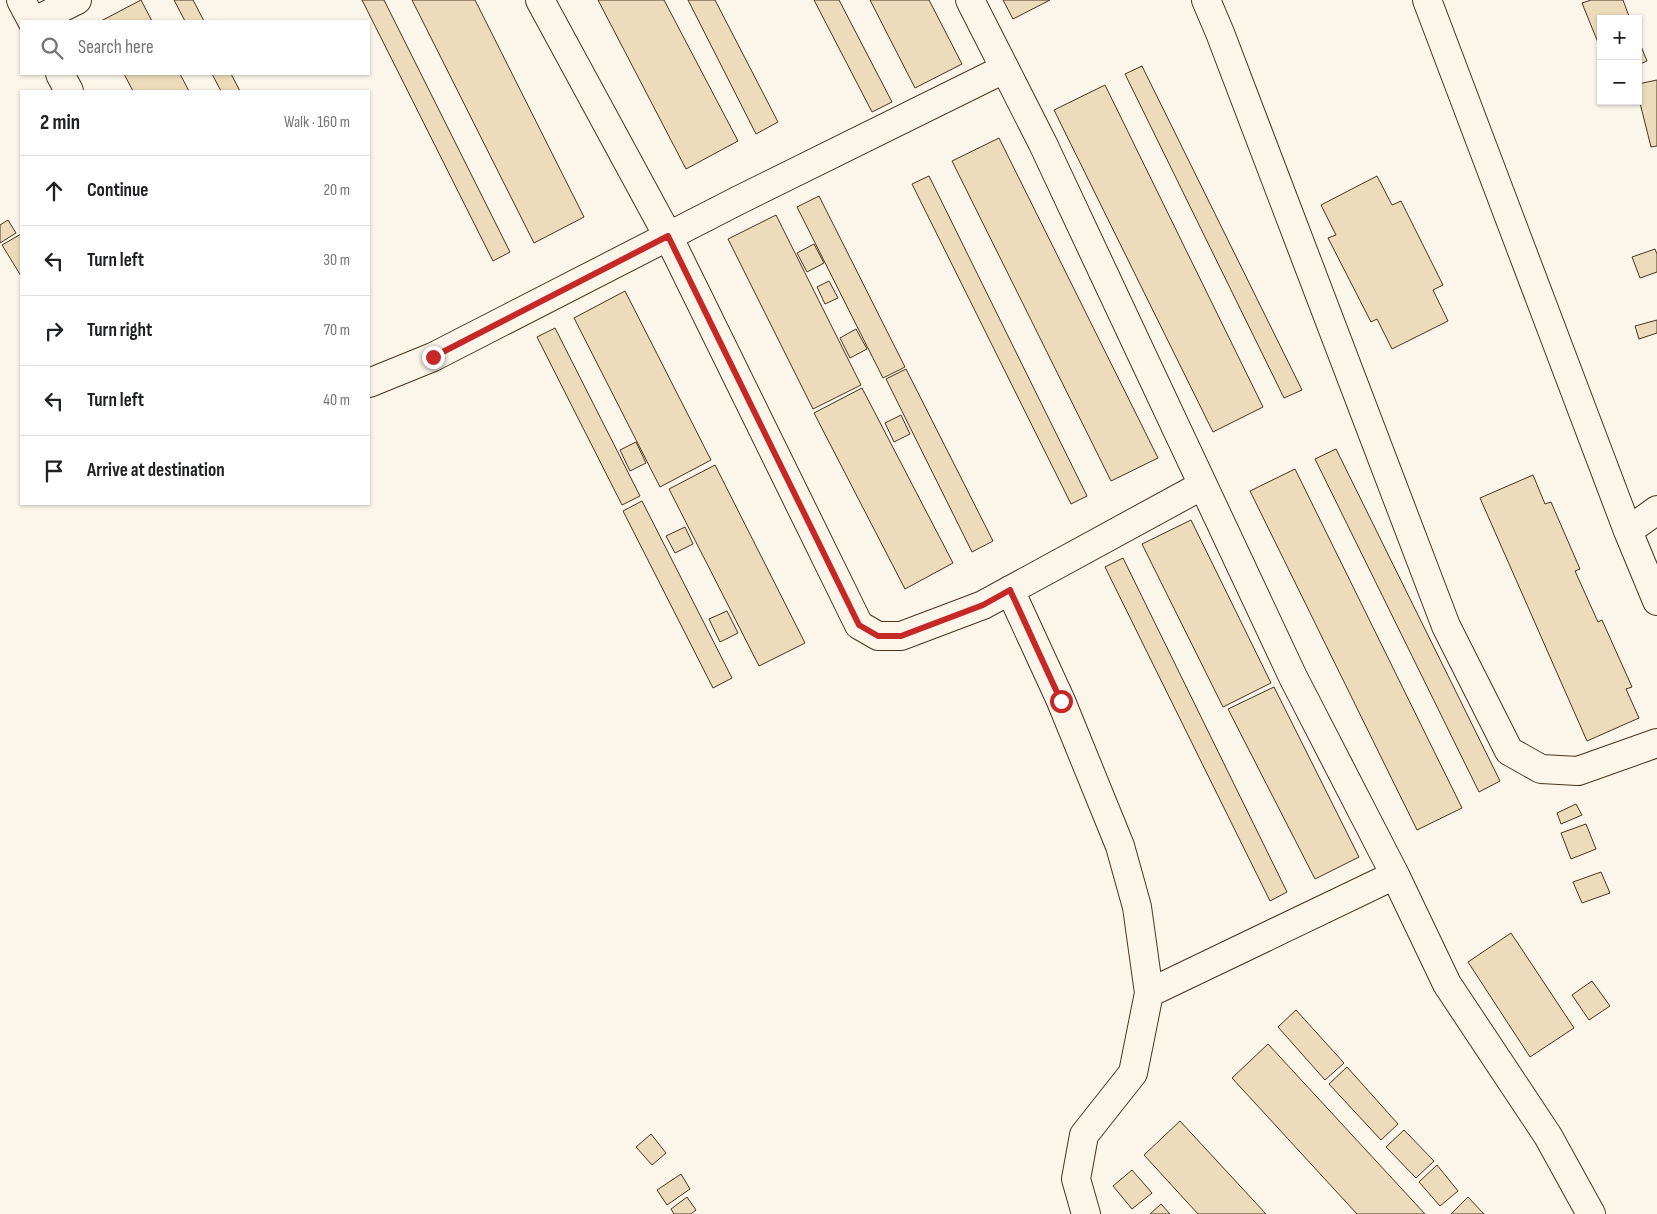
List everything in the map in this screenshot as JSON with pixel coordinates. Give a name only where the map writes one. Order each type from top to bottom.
[{"type":"street","points":[[21,0],[33,20]]},
{"type":"street","points":[[36,20],[77,0]]},
{"type":"street","points":[[540,0],[668,236],[859,625],[878,636],[901,636],[983,605],[1203,485]]},
{"type":"street","points":[[970,0],[1043,144],[1293,677],[1395,875],[1447,984],[1548,1136],[1591,1214]]},
{"type":"street","points":[[1206,0],[1224,42],[1446,626],[1509,750],[1541,769],[1578,771],[1657,743]]},
{"type":"street","points":[[1427,0],[1628,530],[1657,601]]},
{"type":"street","points":[[370,384],[433,357],[668,236],[1004,69]]},
{"type":"street","points":[[61,75],[68,90]]},
{"type":"street","points":[[1628,530],[1657,510]]},
{"type":"street","points":[[1010,590],[1061,701],[1120,846],[1137,907],[1149,993],[1133,1073],[1084,1135],[1076,1179],[1086,1214]]},
{"type":"street","points":[[1149,993],[1395,875]]},
{"type":"building","points":[[141,0],[151,20],[103,20]]},
{"type":"building","points":[[174,0],[193,0],[203,20],[184,20]]},
{"type":"building","points":[[362,0],[384,0],[510,252],[493,261]]},
{"type":"building","points":[[412,0],[475,0],[584,217],[534,243]]},
{"type":"building","points":[[598,0],[664,0],[738,141],[686,169]]},
{"type":"building","points":[[688,0],[715,0],[778,122],[756,134]]},
{"type":"building","points":[[814,0],[839,0],[892,102],[872,112]]},
{"type":"building","points":[[870,0],[929,0],[962,64],[915,88]]},
{"type":"building","points":[[1003,0],[1050,0],[1013,19]]},
{"type":"building","points":[[1591,0],[1623,0],[1629,15],[1597,15],[1597,40],[1582,3]]},
{"type":"building","points":[[1642,49],[1647,61],[1642,63]]},
{"type":"building","points":[[1142,66],[1302,390],[1284,398],[1125,74]]},
{"type":"building","points":[[125,75],[181,75],[188,90],[132,90]]},
{"type":"building","points":[[213,75],[232,75],[239,90],[220,90]]},
{"type":"building","points":[[1657,80],[1657,146],[1651,147],[1640,105],[1642,83]]},
{"type":"building","points":[[1105,85],[1263,407],[1213,432],[1054,110]]},
{"type":"building","points":[[999,138],[1158,458],[1111,481],[952,161]]},
{"type":"building","points":[[929,176],[1087,496],[1071,504],[912,184]]},
{"type":"building","points":[[1377,176],[1392,205],[1401,201],[1443,285],[1433,290],[1448,321],[1392,349],[1377,319],[1371,322],[1328,238],[1336,235],[1321,205]]},
{"type":"building","points":[[819,196],[905,367],[883,378],[797,207]]},
{"type":"building","points":[[776,215],[861,385],[813,409],[728,239]]},
{"type":"building","points":[[8,220],[16,233],[0,243],[0,225]]},
{"type":"building","points":[[20,235],[20,274],[2,245]]},
{"type":"building","points":[[814,244],[824,263],[807,272],[797,253]]},
{"type":"building","points":[[1655,249],[1657,254],[1657,272],[1640,278],[1632,257]]},
{"type":"building","points":[[829,281],[838,298],[825,304],[817,287]]},
{"type":"building","points":[[625,291],[711,460],[660,487],[574,318]]},
{"type":"building","points":[[1657,320],[1657,333],[1639,339],[1635,326]]},
{"type":"building","points":[[555,328],[640,496],[622,505],[537,337]]},
{"type":"building","points":[[856,329],[867,349],[850,358],[840,338]]},
{"type":"building","points":[[906,369],[993,541],[972,552],[886,379]]},
{"type":"building","points":[[862,388],[953,563],[905,589],[814,413]]},
{"type":"building","points":[[901,415],[910,434],[894,442],[885,423]]},
{"type":"building","points":[[636,442],[646,463],[630,471],[620,450]]},
{"type":"building","points":[[1336,449],[1500,781],[1479,792],[1315,459]]},
{"type":"building","points":[[715,465],[805,643],[759,666],[669,489]]},
{"type":"building","points":[[1295,469],[1462,808],[1417,830],[1250,491]]},
{"type":"building","points":[[1533,475],[1545,504],[1551,502],[1580,569],[1575,571],[1598,622],[1602,620],[1632,687],[1626,689],[1639,718],[1587,741],[1480,498]]},
{"type":"building","points":[[642,501],[732,678],[713,688],[623,511]]},
{"type":"building","points":[[1191,520],[1271,683],[1223,707],[1142,544]]},
{"type":"building","points":[[685,527],[693,544],[675,553],[666,536]]},
{"type":"building","points":[[1123,558],[1287,892],[1270,901],[1105,567]]},
{"type":"building","points":[[727,611],[738,633],[720,642],[709,619]]},
{"type":"building","points":[[1274,687],[1359,857],[1315,879],[1228,709]]},
{"type":"building","points":[[1576,804],[1582,815],[1561,824],[1557,813]]},
{"type":"building","points":[[1586,824],[1596,849],[1571,859],[1561,833]]},
{"type":"building","points":[[1601,872],[1610,893],[1582,903],[1573,882]]},
{"type":"building","points":[[1511,933],[1574,1028],[1530,1057],[1468,962]]},
{"type":"building","points":[[1592,981],[1610,1006],[1589,1020],[1572,995]]},
{"type":"building","points":[[1296,1010],[1344,1063],[1325,1080],[1278,1027]]},
{"type":"building","points":[[1268,1044],[1425,1214],[1357,1214],[1232,1078]]},
{"type":"building","points":[[1347,1067],[1398,1124],[1381,1140],[1329,1084]]},
{"type":"building","points":[[1180,1121],[1266,1214],[1198,1214],[1144,1155]]},
{"type":"building","points":[[1404,1130],[1434,1161],[1416,1178],[1386,1147]]},
{"type":"building","points":[[651,1134],[666,1153],[652,1165],[636,1147]]},
{"type":"building","points":[[1437,1165],[1458,1191],[1440,1206],[1419,1182]]},
{"type":"building","points":[[1132,1170],[1152,1193],[1132,1209],[1113,1186]]},
{"type":"building","points":[[681,1174],[690,1189],[667,1205],[657,1190]]},
{"type":"building","points":[[687,1197],[696,1210],[691,1214],[674,1214],[671,1209]]},
{"type":"building","points":[[1468,1197],[1484,1214],[1451,1214]]},
{"type":"building","points":[[1161,1204],[1170,1214],[1150,1214]]},
{"type":"route","points":[[433,357],[668,236],[859,625],[878,636],[901,636],[983,605],[1010,590],[1061,701]]}]
